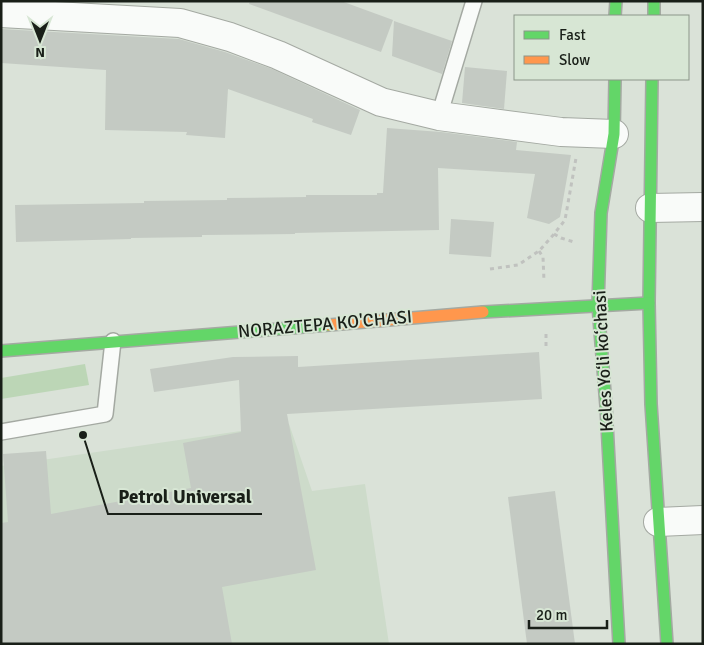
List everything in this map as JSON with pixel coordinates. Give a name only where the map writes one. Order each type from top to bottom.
[{"type":"main road","points":[[615,15],[616,1]]},
{"type":"main road","points":[[654,1],[654,15]]},
{"type":"main road","name":"Keles Yoʻli koʻchasi","points":[[615,80],[614,134],[601,213],[598,305],[606,406],[619,644]]},
{"type":"main road","points":[[652,80],[649,304],[651,404],[667,644]]},
{"type":"main road","name":"NORAZTEPA KO'CHASI","points":[[1,351],[522,309],[649,304]]},
{"type":"street","points":[[1,13],[180,22],[230,37],[278,55],[381,102],[439,116],[561,132],[614,134]]},
{"type":"street","points":[[650,208],[703,207]]},
{"type":"street","points":[[658,522],[703,520]]},
{"type":"lane","points":[[439,116],[474,1]]},
{"type":"lane","points":[[1,432],[105,414],[113,341]]},
{"type":"path","points":[[490,269],[518,264],[539,251],[565,220],[581,133]]},
{"type":"path","points":[[554,234],[561,238]]},
{"type":"path","points":[[539,251],[543,257]]},
{"type":"path","points":[[546,340],[546,349]]},
{"type":"shaded area","points":[[289,424],[312,491],[365,484],[389,644],[1,644],[1,466]]},
{"type":"green space","points":[[85,364],[89,385],[1,399],[1,378]]},
{"type":"building","points":[[250,1],[341,1],[393,20],[381,52],[249,4]]},
{"type":"building","points":[[394,21],[452,41],[442,74],[392,56]]},
{"type":"building","points":[[1,29],[179,39],[225,52],[272,69],[360,110],[351,135],[312,122],[313,119],[228,89],[225,138],[186,135],[187,132],[105,130],[106,70],[1,63]]},
{"type":"building","points":[[465,67],[507,71],[504,109],[462,103]]},
{"type":"building","points":[[387,128],[441,132],[517,142],[516,150],[571,155],[560,217],[549,224],[527,218],[535,174],[438,168],[439,230],[202,235],[202,237],[16,242],[15,205],[144,203],[144,201],[306,197],[306,195],[377,195],[377,193],[383,193]]},
{"type":"building","points":[[451,219],[494,222],[491,257],[449,254]]},
{"type":"building","points":[[539,352],[542,399],[287,414],[316,570],[222,587],[232,644],[1,644],[1,523],[8,522],[3,454],[46,451],[51,514],[191,488],[183,443],[241,432],[239,380],[154,392],[150,369],[233,357],[298,356],[298,367]]},
{"type":"building","points":[[555,491],[575,644],[527,644],[508,497]]},
{"type":"traffic: fast","points":[[615,15],[616,1]]},
{"type":"traffic: fast","points":[[654,1],[654,15]]},
{"type":"traffic: fast","points":[[615,80],[614,134],[601,213],[598,305],[606,406],[619,644]]},
{"type":"traffic: fast","points":[[652,80],[649,303],[651,404],[667,644]]},
{"type":"traffic: fast","points":[[483,312],[649,303]]},
{"type":"traffic: fast","points":[[1,351],[329,325]]},
{"type":"traffic: slow","points":[[329,325],[483,312]]},
{"type":"place","name":"Petrol Universal","points":[[83,435]]}]
